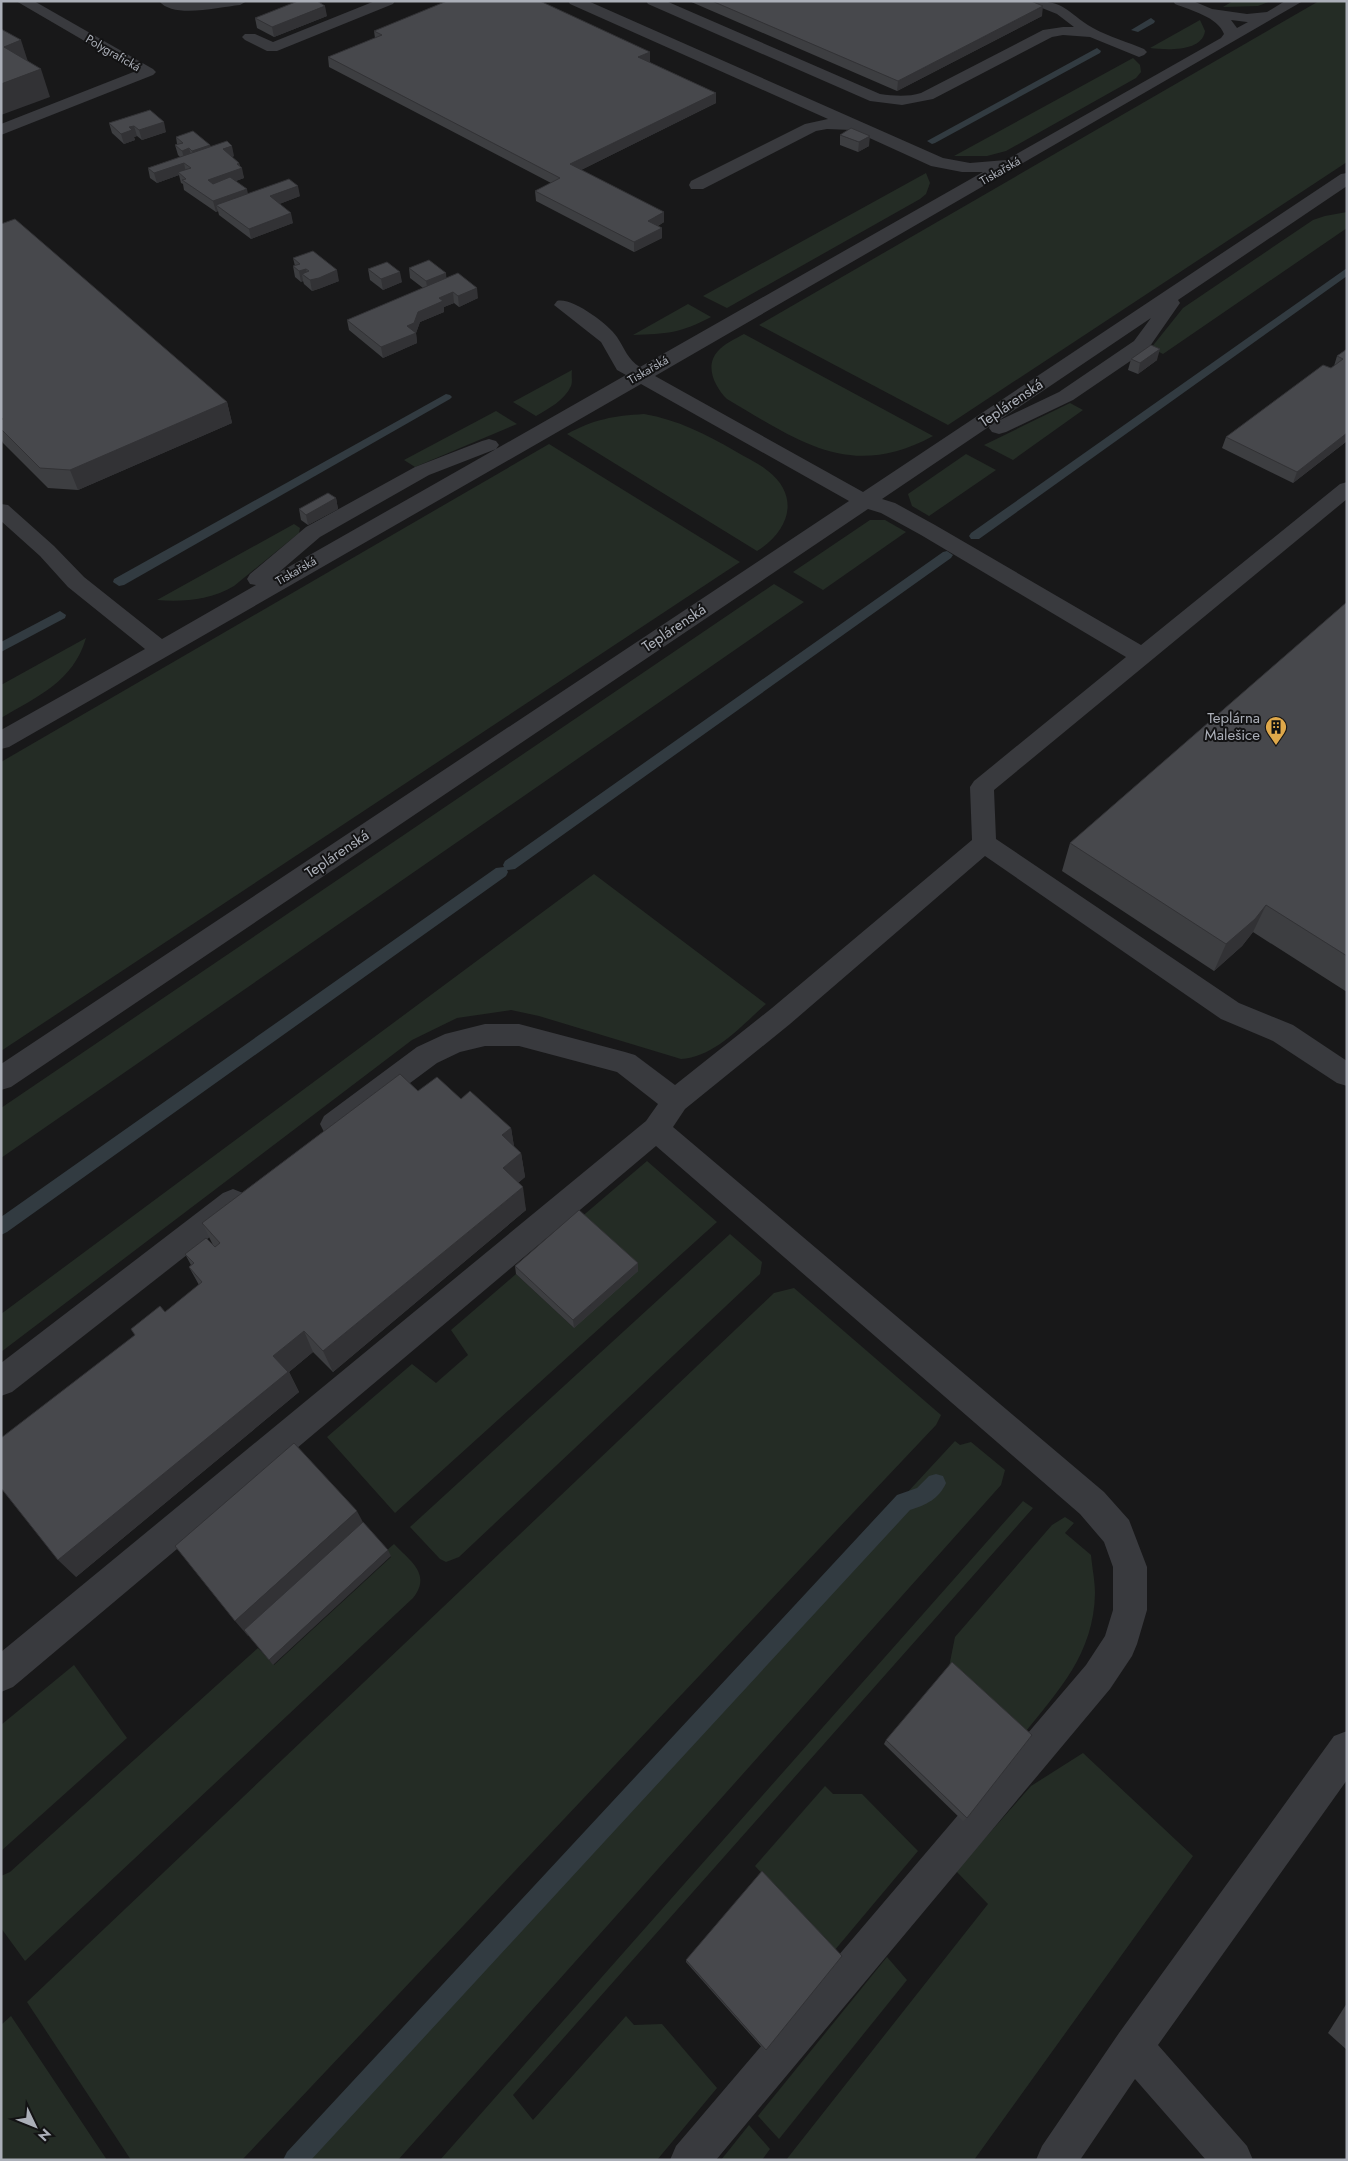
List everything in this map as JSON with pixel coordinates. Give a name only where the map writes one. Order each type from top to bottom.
[{"type":"street","name":"Polygrafická","points":[[1,130],[148,72],[23,1]]},
{"type":"street","points":[[166,1],[177,7],[240,1]]},
{"type":"street","points":[[250,37],[272,48],[388,1]]},
{"type":"street","points":[[576,1],[937,162],[961,168],[979,168],[995,167],[1022,158]]},
{"type":"street","points":[[653,1],[876,98],[896,102],[927,96],[1040,36],[1063,31],[1092,33]]},
{"type":"street","points":[[1037,1],[1062,11],[1092,33],[1139,52],[1154,61],[1161,67],[1161,74],[1156,82]]},
{"type":"street","points":[[1180,1],[1224,21],[1230,27],[1232,34],[1226,41]]},
{"type":"street","name":"Tiskařská","points":[[1,741],[1296,1]]},
{"type":"street","points":[[1209,13],[1247,18],[1274,14]]},
{"type":"street","points":[[1139,52],[1163,56],[1193,56],[1206,53]]},
{"type":"street","points":[[697,185],[810,127],[836,124],[862,129]]},
{"type":"street","points":[[937,162],[952,172],[957,181],[956,190],[939,205]]},
{"type":"street","name":"Teplárenská","points":[[1,1079],[920,464],[1066,396],[1141,345],[1182,288],[1345,182]]},
{"type":"street","points":[[563,305],[575,311],[609,339],[620,361],[640,375],[864,501],[888,508],[1142,656]]},
{"type":"street","points":[[984,843],[982,787],[1347,488]]},
{"type":"street","points":[[1,510],[47,552],[76,582],[160,649]]},
{"type":"street","points":[[984,843],[1230,1011],[1283,1033],[1347,1074]]},
{"type":"street","points":[[1,1675],[656,1129],[675,1101],[781,1016],[984,843]]},
{"type":"street","points":[[312,1141],[426,1055],[455,1042],[485,1035],[519,1035],[625,1063],[675,1101]]},
{"type":"street","points":[[656,1129],[1092,1502],[1117,1532],[1130,1567],[1130,1610],[1120,1644],[1098,1677],[690,2160]]},
{"type":"street","points":[[1,1382],[250,1189]]},
{"type":"street","points":[[1056,2160],[1133,2047],[1347,1749]]},
{"type":"street","points":[[1133,2047],[1233,2160]]},
{"type":"shaded area","points":[[1233,1],[1271,1],[1258,6],[1223,7]]},
{"type":"shaded area","points":[[1319,1],[1347,1],[1347,162],[948,425],[759,325]]},
{"type":"shaded area","points":[[1200,20],[1205,31],[1198,43],[1174,49],[1150,48]]},
{"type":"shaded area","points":[[1133,58],[1140,65],[1141,72],[1136,78],[1006,151],[987,156],[954,156]]},
{"type":"shaded area","points":[[926,173],[930,183],[926,194],[920,199],[727,308],[703,296]]},
{"type":"shaded area","points":[[1347,212],[1347,228],[1163,354],[1151,348],[1183,308],[1313,220]]},
{"type":"shaded area","points":[[688,304],[711,317],[673,332],[633,335]]},
{"type":"shaded area","points":[[744,334],[933,436],[903,449],[876,455],[850,455],[826,450],[778,429],[727,399],[715,382],[712,370],[714,357],[727,343]]},
{"type":"shaded area","points":[[572,370],[572,384],[565,396],[536,416],[513,402]]},
{"type":"shaded area","points":[[1070,403],[1083,410],[1013,460],[984,445]]},
{"type":"shaded area","points":[[496,411],[517,424],[415,467],[404,460]]},
{"type":"shaded area","points":[[644,414],[668,420],[702,433],[761,465],[768,471],[785,492],[787,502],[787,513],[777,534],[757,551],[567,434],[604,419]]},
{"type":"shaded area","points":[[549,444],[740,562],[1,1051],[1,762]]},
{"type":"shaded area","points":[[966,454],[996,470],[929,516],[912,506],[908,494]]},
{"type":"shaded area","points":[[870,520],[885,520],[906,532],[823,590],[793,572]]},
{"type":"shaded area","points":[[294,524],[300,528],[299,533],[234,586],[225,591],[197,599],[157,600]]},
{"type":"shaded area","points":[[774,584],[804,602],[1,1158],[1,1108]]},
{"type":"shaded area","points":[[86,638],[80,653],[63,677],[41,695],[1,718],[1,685]]},
{"type":"shaded area","points":[[594,874],[766,1004],[738,1030],[717,1046],[705,1053],[681,1059],[539,1016],[511,1010],[457,1018],[412,1040],[1,1352],[1,1314]]},
{"type":"shaded area","points":[[647,1161],[717,1222],[395,1513],[327,1437],[412,1364],[436,1383],[468,1355],[451,1330],[516,1274],[574,1328],[579,1219]]},
{"type":"shaded area","points":[[730,1234],[762,1262],[760,1274],[459,1557],[446,1562],[440,1559],[410,1527]]},
{"type":"shaded area","points":[[794,1288],[941,1415],[936,1425],[242,2160],[131,2160],[27,2002],[774,1293]]},
{"type":"shaded area","points":[[955,1441],[960,1445],[971,1442],[1005,1470],[1001,1485],[398,2160],[289,2160]]},
{"type":"shaded area","points":[[1023,1501],[1033,1508],[513,2095],[533,2120],[626,2016],[634,2025],[662,2024],[717,2088],[657,2160],[440,2160]]},
{"type":"shaded area","points":[[1065,1517],[1074,1523],[1065,1533],[1091,1555],[1095,1588],[1093,1615],[1088,1635],[1072,1670],[1023,1735],[949,1667],[955,1637],[1052,1525]]},
{"type":"shaded area","points":[[394,1544],[412,1562],[420,1575],[418,1589],[413,1598],[25,1961],[1,1928],[1,1876],[10,1872],[258,1648],[274,1665],[391,1557],[386,1551]]},
{"type":"shaded area","points":[[74,1665],[127,1738],[1,1851],[1,1725]]},
{"type":"shaded area","points":[[1083,1753],[1193,1856],[974,2160],[786,2160],[988,1904],[956,1871],[1031,1786]]},
{"type":"shaded area","points":[[825,1786],[833,1794],[862,1794],[918,1851],[834,1951],[755,1866]]},
{"type":"shaded area","points":[[887,1957],[907,1980],[779,2139],[758,2116]]},
{"type":"shaded area","points":[[11,2016],[107,2160],[1,2160],[1,2025]]},
{"type":"shaded area","points":[[749,2125],[770,2149],[762,2160],[721,2160]]},
{"type":"building","points":[[298,1],[317,1],[325,6],[272,27],[255,18]]},
{"type":"building","points":[[447,1],[540,1],[650,52],[638,57],[716,93],[570,164],[664,212],[648,221],[662,228],[634,242],[535,191],[560,178],[328,57],[382,35],[374,31]]},
{"type":"building","points":[[712,1],[1031,1],[1043,6],[898,81]]},
{"type":"building","points":[[1,29],[21,40],[4,47],[41,69],[1,84]]},
{"type":"building","points":[[150,110],[164,122],[139,130],[134,126],[129,127],[132,130],[121,134],[109,123]]},
{"type":"building","points":[[851,128],[870,136],[859,142],[840,135]]},
{"type":"building","points":[[193,131],[210,145],[192,151],[189,148],[182,151],[175,145],[183,143],[176,137]]},
{"type":"building","points":[[227,141],[232,146],[223,149],[242,168],[208,180],[213,184],[230,177],[247,189],[213,201],[182,180],[186,179],[178,172],[191,168],[184,163],[154,173],[148,168]]},
{"type":"building","points":[[289,179],[298,186],[270,196],[291,213],[249,229],[216,205]]},
{"type":"building","points":[[15,219],[227,402],[70,470],[40,468],[1,429],[1,420],[3,419],[1,417],[1,224]]},
{"type":"building","points":[[313,251],[337,270],[310,280],[302,274],[309,271],[306,269],[299,271],[293,266],[300,264],[293,258]]},
{"type":"building","points":[[429,260],[446,273],[426,281],[409,268]]},
{"type":"building","points":[[387,262],[400,272],[381,279],[368,269]]},
{"type":"building","points":[[458,273],[477,288],[458,296],[453,292],[439,298],[443,301],[418,312],[414,323],[407,326],[416,333],[381,347],[347,320]]},
{"type":"building","points":[[1151,345],[1160,349],[1140,363],[1131,359]]},
{"type":"building","points":[[1347,349],[1347,433],[1297,472],[1226,437],[1323,365],[1331,368],[1343,359],[1337,356]]},
{"type":"building","points":[[328,493],[336,498],[306,515],[299,509]]},
{"type":"building","name":"Teplárna Malešice","points":[[1347,602],[1347,956],[1266,905],[1255,919],[1226,944],[1070,843]]},
{"type":"building","points":[[400,1074],[418,1091],[437,1077],[461,1099],[470,1091],[511,1128],[502,1135],[521,1153],[503,1168],[523,1187],[323,1351],[304,1331],[273,1356],[288,1372],[58,1560],[1,1488],[1,1438],[135,1335],[131,1329],[160,1306],[165,1312],[202,1282],[189,1267],[194,1263],[185,1254],[206,1238],[215,1247],[220,1243],[202,1223]]},
{"type":"building","points":[[579,1210],[638,1263],[573,1320],[515,1266]]},
{"type":"building","points":[[294,1443],[357,1511],[235,1621],[175,1546]]},
{"type":"building","points":[[363,1522],[388,1550],[269,1660],[244,1630]]},
{"type":"building","points":[[952,1662],[1032,1735],[967,1818],[886,1740]]},
{"type":"building","points":[[762,1871],[842,1956],[766,2050],[686,1960]]},
{"type":"waterway","points":[[1135,30],[1151,21]]},
{"type":"waterway","points":[[932,141],[1097,51]]},
{"type":"waterway","points":[[975,536],[1347,271]]},
{"type":"waterway","points":[[119,582],[446,397]]},
{"type":"waterway","points":[[510,865],[947,555]]},
{"type":"waterway","points":[[1,648],[60,615]]},
{"type":"waterway","points":[[1,1227],[501,872]]},
{"type":"waterway","points":[[295,2160],[904,1502],[923,1496],[936,1483]]},
{"type":"place","name":"Teplárna Malešice","points":[[1276,746]]}]
